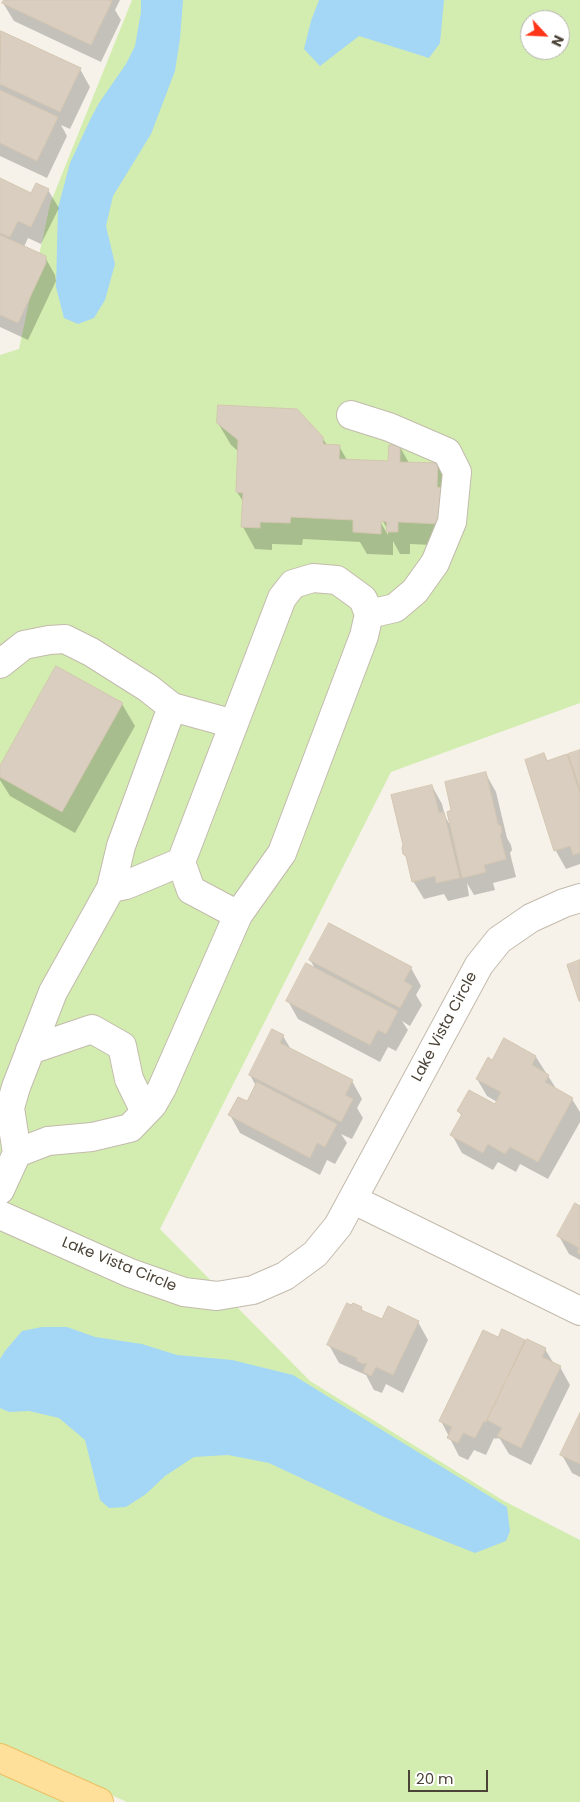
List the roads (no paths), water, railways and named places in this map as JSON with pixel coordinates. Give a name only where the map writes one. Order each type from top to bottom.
[{"type":"main road","points":[[0,1758],[99,1802]]},
{"type":"street","points":[[351,415],[389,426],[447,452],[457,472],[452,522],[435,563],[415,592],[395,608],[369,614]]},
{"type":"street","points":[[17,1153],[48,1141],[92,1137],[130,1128],[153,1104],[162,1088],[238,916],[282,853],[364,636],[369,614],[363,599],[337,580],[313,578],[292,584],[282,598],[181,862],[191,890],[238,916]]},
{"type":"street","points":[[0,664],[24,645],[49,640],[65,640],[91,652],[140,682],[172,707],[234,724]]},
{"type":"street","points":[[0,1190],[17,1153],[10,1108],[30,1050],[53,992],[111,888],[121,846],[172,707]]},
{"type":"street","points":[[111,888],[126,885],[181,862]]},
{"type":"street","name":"Lake Vista Circle","points":[[0,1215],[130,1272],[184,1292],[217,1296],[253,1290],[285,1276],[315,1254],[338,1226],[354,1200],[462,993],[479,965],[499,940],[531,918],[580,898]]},
{"type":"street","points":[[30,1050],[92,1029],[122,1046],[129,1079],[145,1112]]},
{"type":"street","points":[[354,1200],[580,1311]]},
{"type":"water","points":[[141,0],[183,0],[175,71],[151,134],[113,196],[106,226],[115,264],[105,300],[94,318],[78,324],[64,318],[56,287],[58,208],[70,163],[90,120],[99,103],[126,64],[135,46],[141,12]]},
{"type":"water","points":[[319,0],[444,0],[440,43],[429,58],[359,36],[320,66],[304,49],[311,21]]},
{"type":"water","points":[[42,1327],[67,1327],[95,1337],[142,1344],[177,1355],[232,1360],[293,1375],[507,1507],[510,1531],[506,1541],[475,1553],[382,1516],[269,1463],[228,1455],[194,1457],[165,1476],[146,1494],[126,1507],[109,1508],[100,1500],[85,1440],[59,1418],[29,1411],[9,1412],[0,1408],[0,1359],[22,1331]]}]
